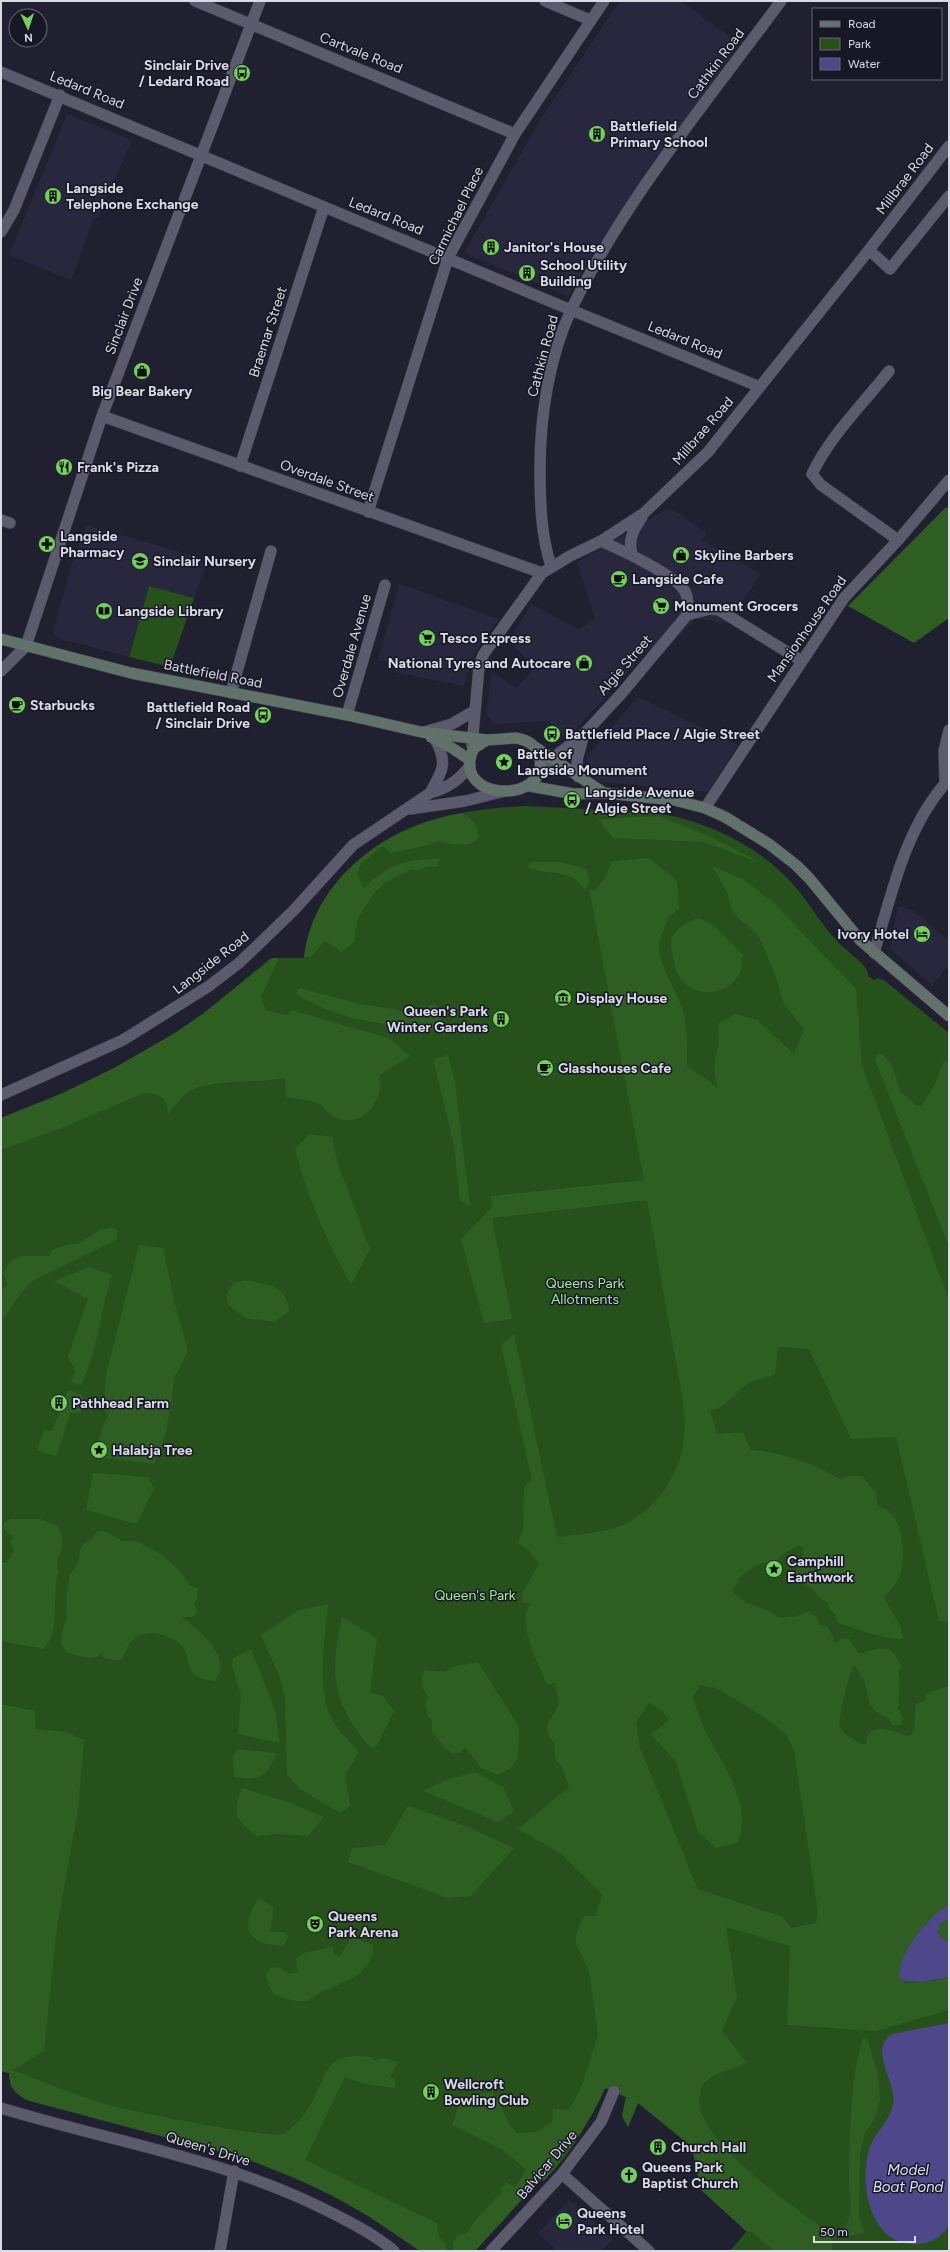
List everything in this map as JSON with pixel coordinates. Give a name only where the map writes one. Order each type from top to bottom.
[{"type":"main road","name":"Battlefield Road","points":[[1,639],[131,673],[421,732],[487,740]]},
{"type":"main road","name":"Battlefield Road","points":[[421,732],[452,748],[470,761]]},
{"type":"main road","points":[[604,793],[578,777],[534,746],[516,738],[487,740],[474,748],[470,761],[473,776],[482,786],[496,791],[505,791],[529,786],[574,794],[604,793],[674,800],[705,808],[754,834],[796,865],[821,892],[853,932],[874,953],[949,1016]]},
{"type":"main road","points":[[529,786],[540,768],[540,754],[534,746]]},
{"type":"street","name":"Cartvale Road","points":[[195,1],[516,134]]},
{"type":"street","name":"Sinclair Drive","points":[[26,646],[102,416],[260,1]]},
{"type":"street","points":[[546,1],[590,20]]},
{"type":"street","name":"Carmichael Place","points":[[368,512],[448,258],[516,134],[604,1]]},
{"type":"street","name":"Cathkin Road","points":[[552,566],[546,549],[542,522],[540,483],[542,428],[548,387],[559,344],[571,310],[601,256],[636,200],[782,1]]},
{"type":"street","name":"Ledard Road","points":[[1,72],[60,95],[201,156],[760,387]]},
{"type":"street","points":[[1,232],[14,210],[60,95]]},
{"type":"street","name":"Millbrae Road","points":[[470,761],[479,667],[483,655],[542,574],[552,566],[601,541],[644,513],[708,452],[869,250],[949,146]]},
{"type":"street","points":[[869,250],[890,269],[949,196]]},
{"type":"street","name":"Braemar Street","points":[[240,466],[324,207]]},
{"type":"street","points":[[889,371],[847,423],[817,464],[812,474],[821,485],[898,540]]},
{"type":"street","name":"Overdale Street","points":[[102,416],[542,574]]},
{"type":"street","name":"Mansionhouse Road","points":[[705,808],[844,598],[898,540],[949,480]]},
{"type":"street","points":[[632,555],[630,546],[631,533],[644,513]]},
{"type":"street","points":[[601,541],[632,555],[683,588],[688,601],[687,614],[710,609],[719,610],[802,661]]},
{"type":"street","points":[[230,693],[271,551]]},
{"type":"street","name":"Overdale Avenue","points":[[347,716],[385,585]]},
{"type":"street","name":"Algie Street","points":[[540,768],[584,734],[622,693],[687,614]]},
{"type":"street","points":[[1,671],[26,646]]},
{"type":"street","points":[[421,732],[452,724],[474,711]]},
{"type":"street","points":[[874,953],[908,843],[931,803],[947,782],[944,751],[949,730]]},
{"type":"street","name":"Algie Street","points":[[578,777],[577,760],[584,734]]},
{"type":"street","points":[[430,793],[444,764],[434,739]]},
{"type":"street","name":"Langside Road","points":[[1,1095],[123,1040],[209,986],[239,964],[260,944],[294,910],[353,845],[378,826],[408,810],[430,793],[456,781],[470,761]]},
{"type":"street","name":"Langside Road","points":[[408,810],[464,801],[505,791]]},
{"type":"street","name":"Balvicar Drive","points":[[491,2251],[562,2174],[601,2122],[614,2091]]},
{"type":"street","name":"Queen's Drive","points":[[1,2108],[234,2172],[286,2191],[332,2213],[394,2251]]},
{"type":"street","points":[[220,2251],[234,2172]]},
{"type":"street","points":[[562,2174],[649,2251]]},
{"type":"shaded area","points":[[620,1],[681,1],[740,44],[633,193],[568,296],[464,253],[542,117]]},
{"type":"shaded area","points":[[67,114],[132,140],[98,217],[94,217],[71,280],[9,255]]},
{"type":"shaded area","points":[[667,509],[679,513],[707,534],[702,540],[761,574],[727,624],[696,618],[661,656],[650,648],[566,740],[549,721],[497,724],[486,715],[492,672],[517,688],[535,667],[509,641],[531,604],[579,629],[595,619],[577,562]]},
{"type":"shaded area","points":[[87,525],[208,560],[194,598],[149,586],[129,657],[58,638],[53,632],[72,563]]},
{"type":"shaded area","points":[[399,584],[499,619],[474,654],[464,686],[394,672],[396,664],[378,660]]},
{"type":"shaded area","points":[[638,697],[738,745],[708,792],[602,782],[595,778],[586,757]]},
{"type":"shaded area","points":[[898,906],[912,910],[949,941],[949,965],[932,985],[890,949]]},
{"type":"shaded area","points":[[569,2200],[613,2239],[601,2251],[557,2251],[538,2233]]},
{"type":"green space","points":[[946,507],[949,509],[949,618],[914,643],[848,606]]},
{"type":"green space","points":[[149,586],[194,598],[170,667],[129,657]]},
{"type":"green space","name":"Queen's Park","points":[[526,806],[656,813],[694,822],[747,846],[778,869],[792,883],[833,936],[862,963],[868,972],[868,976],[874,980],[878,978],[885,981],[949,1033],[949,2251],[730,2251],[747,2231],[701,2190],[692,2147],[638,2103],[628,2127],[622,2116],[626,2097],[605,2088],[587,2123],[562,2161],[546,2178],[538,2182],[475,2251],[420,2251],[370,2217],[318,2188],[247,2159],[25,2099],[11,2087],[9,2073],[1,2071],[1,1118],[63,1093],[116,1067],[175,1033],[204,1013],[271,958],[304,958],[311,929],[323,904],[334,887],[353,866],[373,848],[420,824],[445,817],[471,811]]},
{"type":"green space","points":[[462,813],[478,828],[479,833],[475,841],[469,844],[461,845],[438,841],[432,844],[391,853],[383,846],[361,864],[357,874],[364,888],[382,873],[398,864],[417,860],[440,859],[437,863],[440,866],[410,870],[386,882],[375,892],[358,918],[354,942],[342,952],[325,941],[311,956],[304,958],[310,929],[322,903],[338,880],[359,860],[382,843],[407,829],[434,819]]},
{"type":"green space","points":[[658,816],[711,837],[766,865],[704,842],[613,838],[598,819]]},
{"type":"green space","points":[[649,858],[677,881],[679,909],[668,917],[659,943],[660,954],[665,970],[679,1000],[684,1015],[687,1037],[687,1066],[717,1087],[714,1065],[719,1041],[718,1024],[735,1014],[757,1020],[794,1054],[804,1029],[784,1004],[775,975],[758,935],[733,913],[727,892],[712,866],[743,879],[774,903],[856,989],[862,1065],[949,1300],[949,1622],[939,1621],[896,1437],[851,1439],[809,1349],[778,1347],[775,1375],[749,1382],[723,1406],[710,1411],[717,1434],[743,1432],[751,1450],[775,1453],[797,1459],[840,1479],[850,1476],[862,1476],[876,1493],[877,1505],[891,1513],[897,1522],[902,1540],[902,1568],[896,1584],[884,1598],[900,1625],[903,1638],[897,1639],[880,1636],[838,1623],[835,1614],[829,1608],[827,1602],[808,1587],[799,1583],[793,1577],[804,1553],[803,1548],[799,1545],[784,1553],[777,1562],[758,1564],[739,1578],[737,1584],[732,1589],[736,1595],[747,1603],[767,1611],[779,1618],[798,1616],[809,1611],[812,1615],[817,1616],[820,1625],[827,1626],[834,1638],[833,1642],[836,1643],[841,1639],[850,1639],[858,1653],[883,1648],[888,1649],[897,1657],[901,1666],[898,1672],[900,1681],[898,1708],[903,1719],[901,1725],[893,1725],[888,1718],[875,1711],[870,1704],[864,1680],[854,1665],[840,1716],[840,1728],[843,1732],[864,1744],[866,1744],[867,1737],[870,1732],[875,1730],[881,1729],[894,1731],[906,1736],[912,1735],[916,1704],[925,1701],[927,1693],[949,1686],[949,1904],[932,1917],[909,1946],[900,1967],[899,1977],[905,1983],[934,1981],[949,1977],[949,2010],[876,2031],[787,2025],[790,1946],[726,1927],[737,1996],[722,2031],[747,2063],[712,2076],[702,2085],[699,2107],[708,2126],[739,2162],[778,2195],[832,2235],[832,2251],[774,2251],[752,2232],[747,2232],[701,2190],[692,2147],[638,2103],[628,2127],[622,2116],[626,2097],[605,2088],[586,2124],[545,2180],[538,2182],[475,2251],[453,2251],[453,2243],[458,2235],[466,2233],[479,2216],[501,2193],[501,2189],[506,2182],[515,2187],[526,2170],[503,2150],[452,2125],[462,2096],[493,2092],[512,2128],[517,2133],[536,2132],[552,2122],[553,2109],[569,2110],[582,2085],[598,2034],[589,1971],[576,1944],[576,1935],[584,1916],[596,1916],[602,1894],[560,1853],[518,1829],[569,1787],[562,1767],[556,1760],[554,1744],[548,1734],[547,1725],[559,1705],[555,1683],[547,1685],[538,1665],[527,1631],[527,1611],[531,1604],[522,1602],[522,1594],[539,1563],[528,1550],[518,1543],[523,1529],[524,1487],[532,1480],[501,1345],[514,1334],[557,1537],[591,1533],[617,1527],[625,1524],[640,1514],[662,1493],[673,1476],[680,1458],[684,1440],[683,1403],[647,1200],[492,1218],[512,1319],[484,1323],[461,1239],[492,1207],[491,1196],[644,1180],[589,889],[595,891],[605,878],[612,861]],"holes":[[[700,1685],[716,1688],[761,1715],[786,1734],[794,1750],[818,1913],[816,1923],[791,1928],[783,1917],[698,1889],[640,1748],[636,1723],[649,1703],[662,1711],[669,1720],[651,1734],[676,1762],[698,1832],[716,1848],[737,1843],[741,1828],[742,1813],[738,1798],[726,1768],[703,1726],[693,1697]]]},
{"type":"green space","points":[[531,862],[559,862],[587,869],[589,883],[586,889],[575,879],[566,875],[538,871],[528,867]]},
{"type":"green space","points":[[698,918],[712,924],[743,955],[739,975],[724,989],[715,992],[697,990],[688,986],[681,979],[675,966],[671,943],[672,937],[683,925]]},
{"type":"green space","points":[[273,958],[279,958],[261,997],[266,1011],[288,1015],[290,1011],[294,1011],[389,1038],[410,1056],[380,1075],[379,1094],[370,1110],[363,1115],[355,1119],[346,1120],[336,1118],[317,1103],[286,1097],[285,1078],[211,1084],[189,1091],[168,1114],[165,1100],[158,1095],[144,1093],[64,1127],[1,1150],[1,1118],[63,1093],[116,1067],[175,1033],[204,1013]]},
{"type":"green space","points":[[300,988],[360,1004],[394,1009],[411,1015],[430,1015],[428,1006],[435,1004],[439,1010],[443,1031],[387,1025],[346,1016],[309,1002],[295,993]]},
{"type":"green space","points":[[877,1054],[882,1054],[892,1065],[901,1092],[915,1105],[922,1106],[935,1084],[944,1061],[949,1062],[949,1247],[875,1060]]},
{"type":"green space","points":[[448,1055],[455,1082],[470,1206],[460,1201],[454,1146],[433,1059]]},
{"type":"green space","points":[[309,1134],[332,1137],[338,1164],[370,1249],[351,1285],[318,1219],[300,1167],[295,1149]]},
{"type":"green space","points":[[113,1228],[118,1231],[116,1240],[32,1281],[16,1299],[4,1319],[1,1318],[1,1289],[6,1287],[7,1282],[3,1273],[9,1263],[22,1256],[49,1256],[52,1250],[67,1245],[78,1244],[101,1229]]},
{"type":"green space","points":[[139,1245],[163,1248],[174,1300],[188,1352],[175,1376],[166,1433],[154,1464],[95,1457],[103,1425],[108,1416],[104,1406],[106,1375]]},
{"type":"green space","points":[[89,1267],[112,1275],[95,1345],[87,1372],[81,1385],[71,1383],[75,1370],[68,1356],[88,1299],[54,1281]]},
{"type":"green space","points":[[245,1280],[268,1285],[280,1291],[284,1295],[289,1311],[275,1322],[246,1318],[228,1305],[227,1294],[233,1283]]},
{"type":"green space","points":[[68,1390],[83,1395],[80,1413],[70,1413],[57,1456],[37,1451],[44,1430],[52,1431]]},
{"type":"green space","points":[[93,1473],[149,1477],[154,1489],[137,1524],[86,1510]]},
{"type":"green space","points":[[11,1519],[41,1519],[54,1524],[59,1528],[62,1538],[62,1547],[57,1561],[59,1572],[56,1580],[54,1626],[50,1639],[44,1649],[1,1641],[1,1561],[4,1563],[8,1562],[7,1559],[10,1558],[14,1550],[10,1543],[13,1538],[3,1528],[4,1523]]},
{"type":"green space","points":[[98,1531],[107,1532],[122,1541],[136,1541],[161,1554],[175,1566],[191,1586],[198,1589],[197,1600],[194,1603],[197,1613],[192,1617],[182,1617],[205,1637],[217,1654],[220,1663],[220,1672],[215,1681],[202,1678],[194,1674],[190,1669],[182,1646],[173,1639],[155,1633],[143,1634],[135,1638],[130,1643],[123,1659],[120,1660],[113,1660],[103,1657],[102,1652],[97,1657],[87,1658],[66,1652],[61,1643],[67,1617],[66,1598],[70,1574],[79,1562],[80,1550],[83,1544],[92,1539]]},
{"type":"green space","points":[[328,1604],[323,1658],[323,1686],[325,1699],[328,1711],[334,1722],[359,1753],[345,1774],[350,1806],[340,1813],[300,1789],[287,1775],[285,1697],[280,1678],[261,1635],[299,1610]]},
{"type":"green space","points":[[342,1617],[377,1638],[370,1693],[383,1696],[394,1711],[376,1747],[371,1749],[348,1717],[341,1702],[337,1687],[335,1672],[336,1655]]},
{"type":"green space","points":[[251,1649],[275,1710],[280,1743],[238,1734],[241,1695],[232,1666],[233,1658]]},
{"type":"green space","points":[[478,1662],[519,1727],[518,1758],[510,1769],[497,1775],[481,1768],[465,1747],[461,1752],[453,1754],[444,1747],[432,1732],[432,1720],[428,1716],[425,1705],[428,1696],[422,1684],[424,1670],[446,1672],[452,1667]]},
{"type":"green space","points":[[1,1704],[35,1711],[36,1729],[67,1732],[84,1740],[78,1810],[57,1927],[44,2051],[13,2070],[73,2093],[123,2108],[172,2119],[258,2133],[277,2134],[286,2133],[299,2120],[311,2104],[326,2073],[337,2060],[345,2057],[357,2056],[372,2057],[374,2060],[383,2058],[398,2062],[390,2076],[396,2081],[395,2088],[364,2084],[345,2077],[305,2160],[437,2223],[439,2237],[446,2244],[447,2251],[420,2251],[370,2217],[337,2198],[291,2176],[247,2159],[30,2101],[17,2094],[10,2083],[9,2073],[1,2071]]},
{"type":"green space","points":[[237,1749],[276,1753],[270,1768],[266,1773],[256,1778],[243,1778],[234,1777],[233,1757]]},
{"type":"green space","points":[[476,1772],[503,1787],[514,1811],[498,1822],[423,1791],[448,1779]]},
{"type":"green space","points":[[242,1788],[291,1803],[324,1817],[308,1836],[278,1834],[256,1836],[243,1825],[237,1815],[237,1804]]},
{"type":"green space","points":[[408,1806],[466,1826],[514,1848],[471,1896],[448,1898],[348,1862],[352,1848],[385,1845]]},
{"type":"green space","points":[[259,1898],[274,1907],[270,1932],[284,1932],[288,1936],[284,1946],[262,1942],[250,1933],[248,1926],[249,1918]]},
{"type":"green space","points":[[949,1918],[949,1942],[941,1938],[938,1932],[940,1924]]},
{"type":"green space","points":[[352,1937],[373,1945],[369,1963],[357,1975],[305,2001],[291,2000],[273,1994],[265,1975],[270,1968],[278,1967],[289,1974],[298,1972],[296,1959],[304,1953],[333,1947],[333,1953],[339,1957]]},
{"type":"green space","points":[[867,2038],[878,2075],[880,2099],[875,2118],[865,2133],[860,2153],[859,2215],[864,2233],[849,2236],[845,2227],[850,2214],[849,2174],[853,2088],[855,2070],[863,2039]]},
{"type":"water","points":[[949,1904],[949,1918],[940,1924],[938,1932],[941,1938],[949,1942],[949,1977],[923,1982],[903,1981],[899,1977],[900,1967],[909,1946],[932,1917]]},
{"type":"water","name":"Model Boat Pond","points":[[949,2023],[949,2224],[944,2232],[934,2240],[920,2244],[903,2243],[890,2236],[879,2225],[872,2211],[867,2195],[865,2178],[866,2162],[870,2147],[875,2136],[889,2116],[893,2105],[893,2097],[885,2068],[882,2049],[885,2041],[892,2034]]},
{"type":"place","name":"Sinclair Drive / Ledard Road","points":[[242,73]]},
{"type":"place","name":"Battlefield Primary School","points":[[597,134]]},
{"type":"place","name":"Langside Telephone Exchange","points":[[53,196]]},
{"type":"place","name":"Janitor's House","points":[[491,247]]},
{"type":"place","name":"School Utility Building","points":[[527,273]]},
{"type":"place","name":"Big Bear Bakery","points":[[142,371]]},
{"type":"place","name":"Frank's Pizza","points":[[64,467]]},
{"type":"place","name":"Langside Pharmacy","points":[[47,544]]},
{"type":"place","name":"Skyline Barbers","points":[[681,555]]},
{"type":"place","name":"Sinclair Nursery","points":[[140,561]]},
{"type":"place","name":"Langside Cafe","points":[[619,579]]},
{"type":"place","name":"Monument Grocers","points":[[661,606]]},
{"type":"place","name":"Langside Library","points":[[104,611]]},
{"type":"place","name":"Tesco Express","points":[[427,638]]},
{"type":"place","name":"National Tyres and Autocare","points":[[584,663]]},
{"type":"place","name":"Starbucks","points":[[17,705]]},
{"type":"place","name":"Battlefield Road / Sinclair Drive","points":[[263,715]]},
{"type":"place","name":"Battlefield Place / Algie Street","points":[[552,734]]},
{"type":"place","name":"Battle of Langside Monument","points":[[504,762]]},
{"type":"place","name":"Langside Avenue / Algie Street","points":[[572,800]]},
{"type":"place","name":"Ivory Hotel","points":[[922,934]]},
{"type":"place","name":"Display House","points":[[563,998]]},
{"type":"place","name":"Queen's Park Winter Gardens","points":[[501,1019]]},
{"type":"place","name":"Glasshouses Cafe","points":[[545,1068]]},
{"type":"place","name":"Pathhead Farm","points":[[59,1403]]},
{"type":"place","name":"Halabja Tree","points":[[99,1450]]},
{"type":"place","name":"Camphill Earthwork","points":[[774,1569]]},
{"type":"place","name":"Queens Park Arena","points":[[315,1924]]},
{"type":"place","name":"Wellcroft Bowling Club","points":[[431,2092]]},
{"type":"place","name":"Church Hall","points":[[658,2147]]},
{"type":"place","name":"Queens Park Baptist Church","points":[[629,2175]]},
{"type":"place","name":"Queens Park Hotel","points":[[564,2221]]},
{"type":"park label","name":"Queens Park Allotments","points":[[585,1292]]}]
